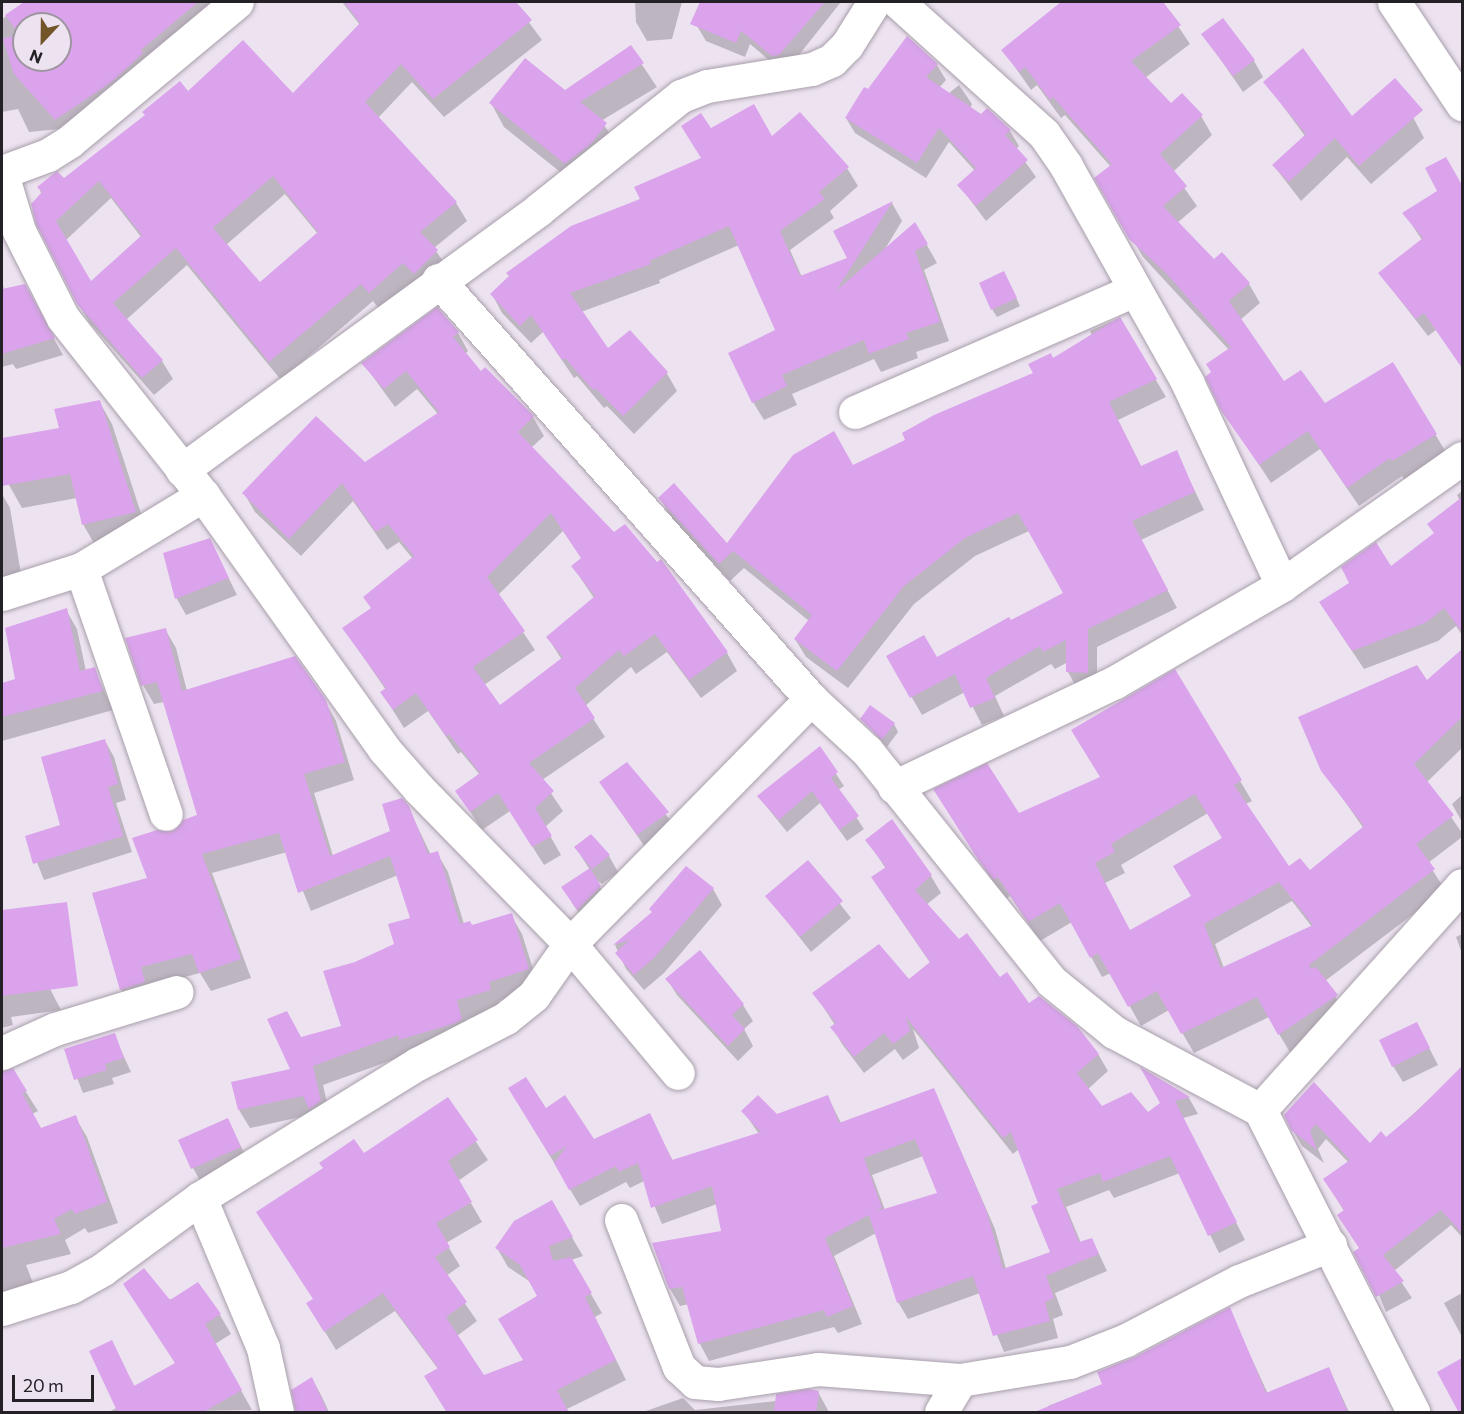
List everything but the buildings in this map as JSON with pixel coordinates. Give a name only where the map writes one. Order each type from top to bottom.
[{"type":"street","points":[[237,2],[70,141],[48,155],[2,173],[18,231],[63,318],[203,495],[384,749],[419,789],[570,944],[678,1073]]},
{"type":"street","points":[[182,470],[438,280],[538,210],[681,96],[707,86],[812,69],[832,60],[847,45],[873,2]]},
{"type":"street","points":[[898,2],[1044,134],[1066,166],[1187,382],[1282,585]]},
{"type":"street","points":[[1394,2],[1462,104]]},
{"type":"street","points":[[438,280],[811,699],[867,751],[1051,981],[1114,1032],[1260,1110],[1413,1413]]},
{"type":"street","points":[[855,412],[1134,290]]},
{"type":"street","points":[[894,787],[1116,682],[1282,585],[1462,458]]},
{"type":"street","points":[[2,594],[81,569],[203,495]]},
{"type":"street","points":[[81,569],[166,814]]},
{"type":"street","points":[[2,1309],[71,1287],[102,1269],[200,1198],[417,1064],[506,1018],[534,995],[570,944],[811,699]]},
{"type":"street","points":[[1260,1110],[1462,885]]},
{"type":"street","points":[[2,1053],[55,1029],[177,992]]},
{"type":"street","points":[[200,1198],[263,1348],[277,1413]]},
{"type":"street","points":[[621,1220],[679,1367],[695,1382],[718,1384],[818,1369],[960,1380],[1070,1362],[1126,1340],[1239,1281],[1330,1245]]},
{"type":"street","points":[[940,1413],[960,1380]]}]
